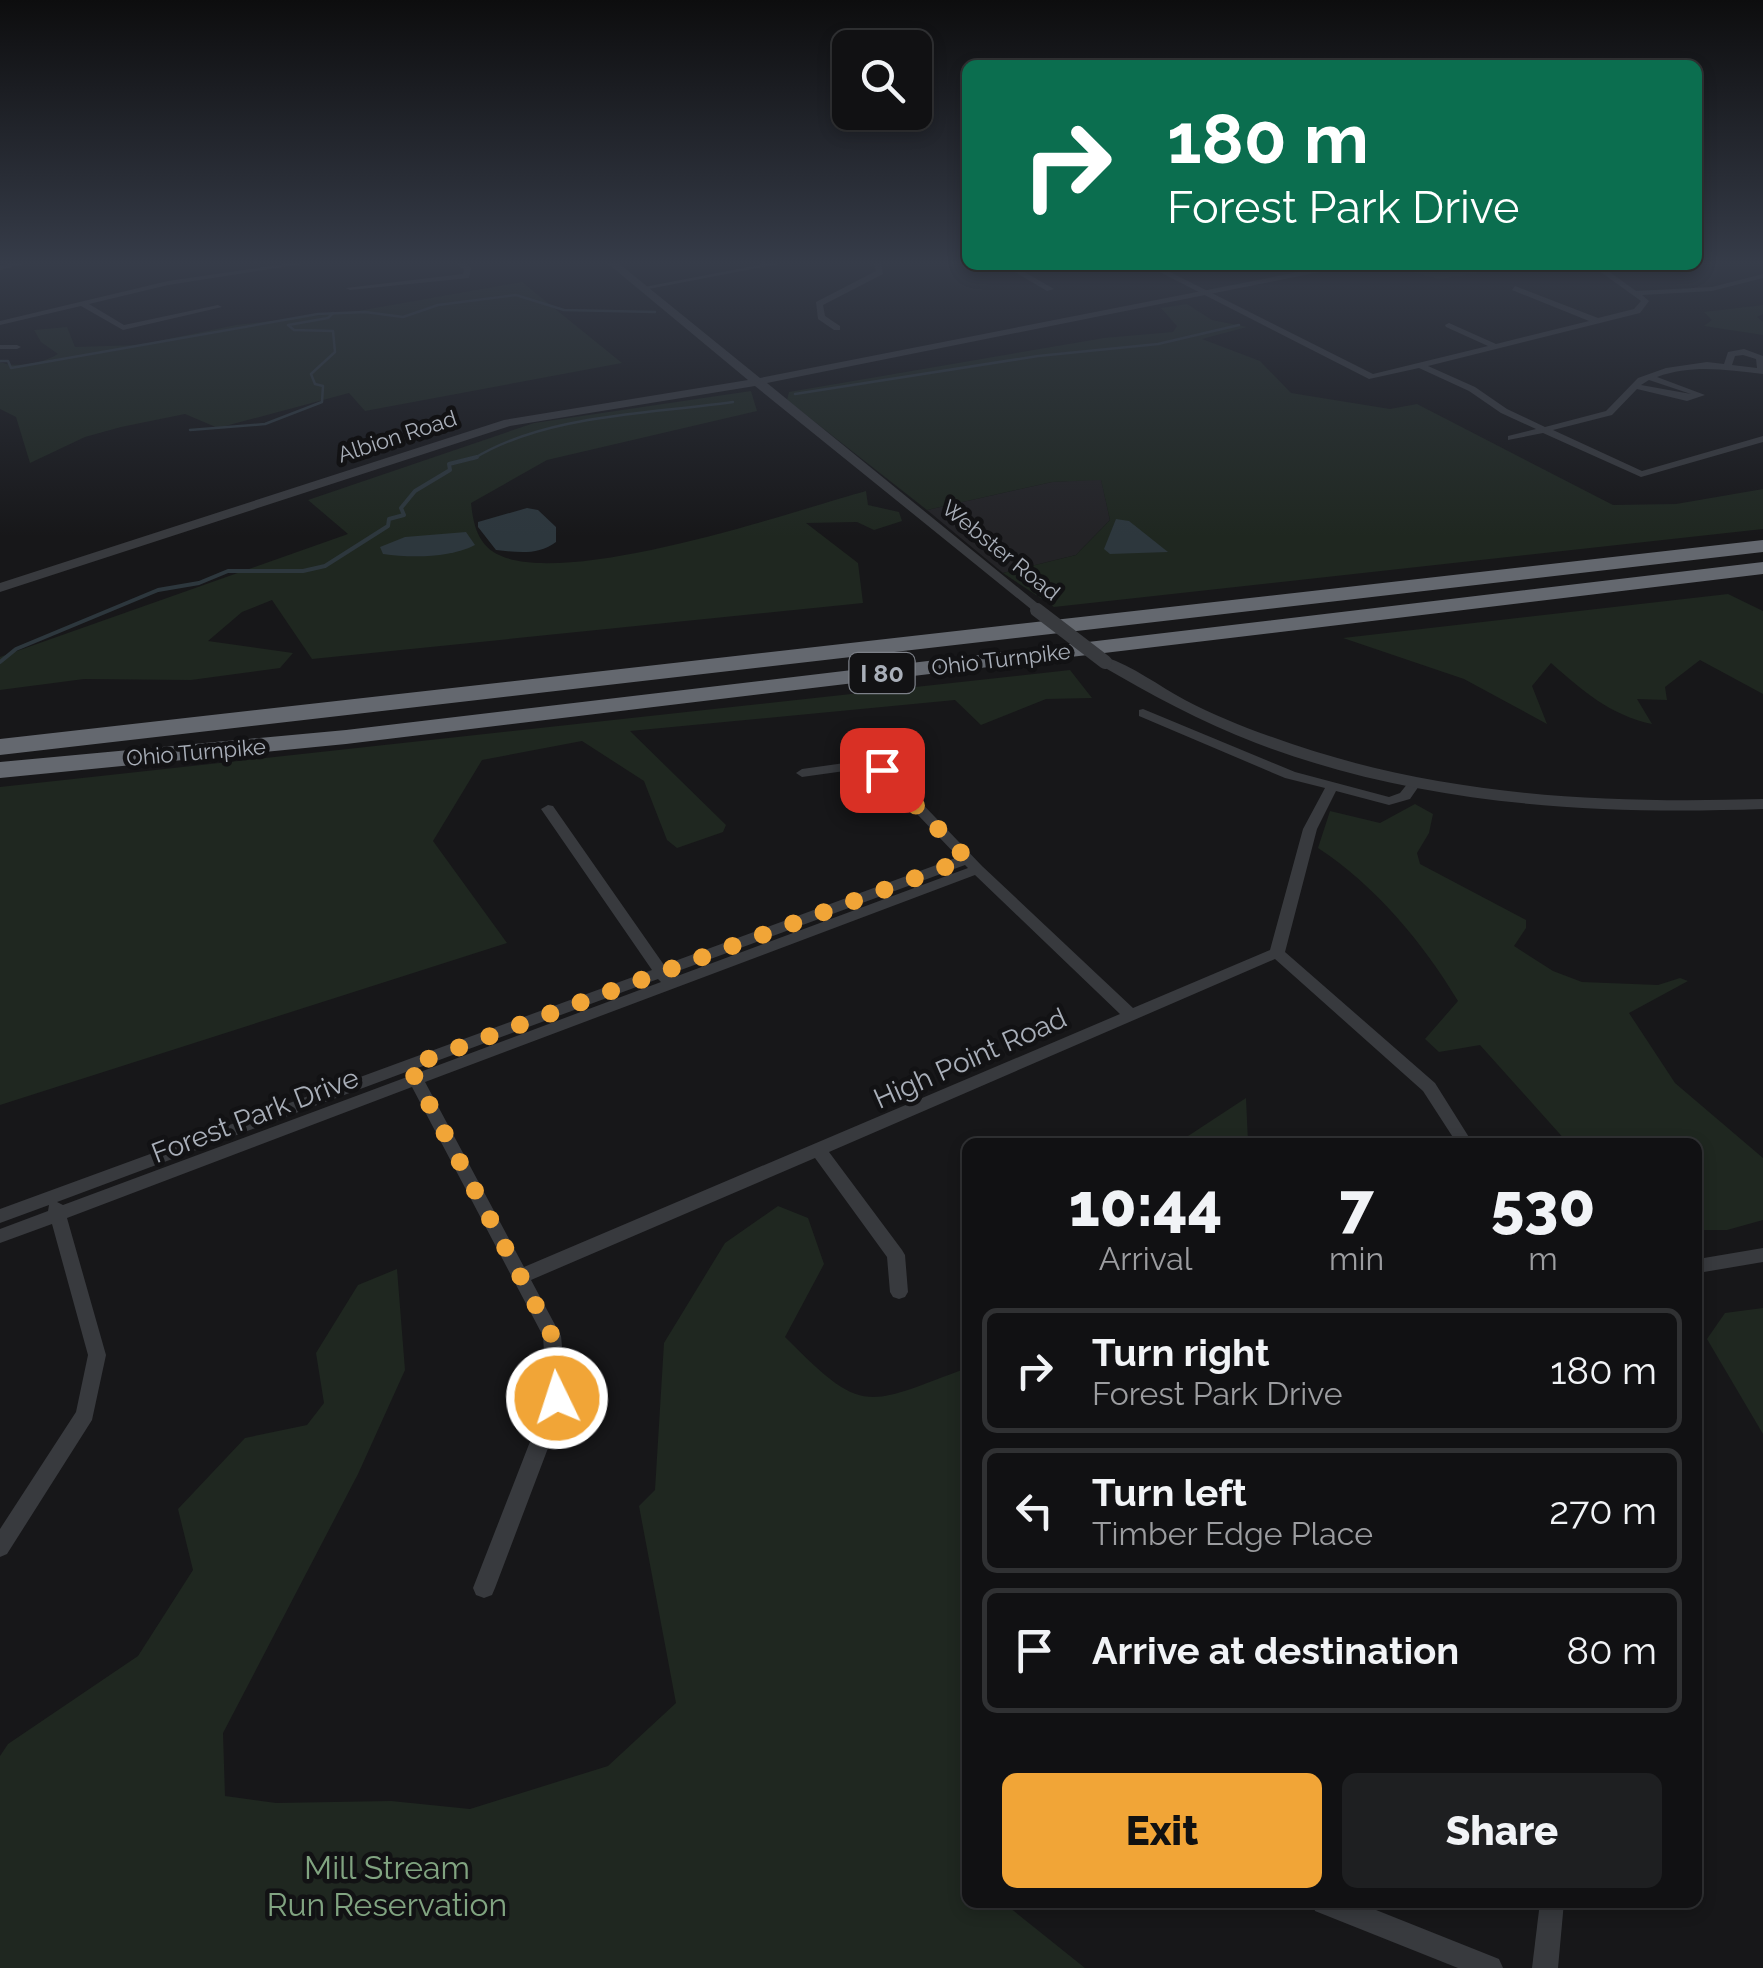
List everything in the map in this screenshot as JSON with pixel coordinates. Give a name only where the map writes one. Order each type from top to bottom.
[{"type":"highway","name":"Ohio Turnpike","points":[[0,747],[1763,546]]},
{"type":"highway","name":"Ohio Turnpike","points":[[0,770],[346,738],[1763,568]]},
{"type":"street","name":"Webster Road","points":[[722,354],[1106,662],[1228,728],[1413,786],[1582,808],[1763,804]]},
{"type":"street","name":"Albion Road","points":[[0,588],[508,424],[904,354]]},
{"type":"street","points":[[1324,354],[1372,378],[1465,354]]},
{"type":"street","points":[[1420,365],[1641,474],[1763,439]]},
{"type":"street","points":[[1511,438],[1609,413],[1650,377],[1684,366],[1762,370]]},
{"type":"street","points":[[1636,386],[1687,398],[1701,395],[1650,377]]},
{"type":"street","points":[[1750,443],[1763,448]]},
{"type":"street","name":"Webster Road","points":[[1142,713],[1218,749],[1332,786],[1388,801],[1405,796],[1413,786]]},
{"type":"street","points":[[802,773],[859,765],[882,770],[972,864],[1131,1015]]},
{"type":"street","points":[[1332,786],[1310,830],[1277,953],[1429,1087],[1461,1138]]},
{"type":"street","points":[[548,809],[666,979]]},
{"type":"street","name":"Forest Park Drive","points":[[0,1236],[56,1208],[972,864]]},
{"type":"street","name":"High Point Road","points":[[519,1277],[1277,953]]},
{"type":"street","points":[[413,1073],[552,1336],[557,1398],[484,1588]]},
{"type":"street","points":[[819,1151],[896,1255],[899,1292]]},
{"type":"street","points":[[0,1547],[85,1414],[97,1354],[56,1208]]},
{"type":"street","name":"Forest Park Drive","points":[[0,1216],[56,1208]]},
{"type":"street","points":[[1702,1265],[1763,1255]]},
{"type":"street","points":[[1339,1908],[1490,1968]]},
{"type":"street","points":[[1546,1968],[1551,1908]]},
{"type":"shaded area","points":[[1101,479],[1110,520],[1076,555],[1003,573],[927,510],[1052,482]]},
{"type":"shaded area","points":[[527,508],[538,510],[556,527],[556,542],[534,551],[496,550],[478,527],[478,522]]},
{"type":"shaded area","points":[[1116,519],[1129,521],[1168,552],[1110,554],[1104,549]]},
{"type":"shaded area","points":[[466,532],[475,545],[442,555],[383,554],[380,547],[405,537]]},
{"type":"green space","points":[[58,354],[611,354],[622,363],[365,411],[349,393],[218,428],[185,414],[85,437],[30,463],[16,417],[0,409],[0,362],[29,364]]},
{"type":"green space","points":[[1012,354],[1241,354],[1260,361],[1291,393],[1390,409],[1417,404],[1613,505],[1676,504],[1763,489],[1763,529],[1054,607],[1003,573],[1076,555],[1110,520],[1101,480],[1052,482],[927,510],[787,400],[789,392]]},
{"type":"green space","points":[[751,391],[757,411],[547,460],[471,503],[479,535],[492,551],[522,562],[566,563],[674,545],[866,491],[868,505],[899,512],[902,521],[874,530],[857,522],[806,523],[858,563],[863,603],[312,659],[272,600],[242,612],[208,641],[293,653],[280,668],[191,680],[84,679],[0,690],[0,657],[348,534],[308,500],[534,423]]},
{"type":"green space","points":[[1728,594],[1763,611],[1763,694],[1700,660],[1665,687],[1667,700],[1637,699],[1652,724],[1610,708],[1551,663],[1532,686],[1547,724],[1464,679],[1343,638]]},
{"type":"green space","points":[[1070,670],[1092,698],[1046,699],[981,725],[955,700],[630,731],[726,825],[723,832],[677,848],[667,840],[644,781],[582,741],[482,760],[433,841],[507,943],[0,1105],[0,787]]},
{"type":"green space","points":[[1415,804],[1433,814],[1429,833],[1417,853],[1420,864],[1526,920],[1526,928],[1514,946],[1553,971],[1582,982],[1658,985],[1680,978],[1688,981],[1629,1013],[1675,1083],[1763,1158],[1763,1220],[1727,1230],[1702,1230],[1702,1138],[1563,1138],[1480,1045],[1439,1052],[1425,1039],[1458,1001],[1397,917],[1318,848],[1330,811],[1380,823]]},
{"type":"green space","points":[[1246,1098],[1248,1138],[1185,1138]]},
{"type":"green space","name":"Mill Stream Run Reservation","points":[[778,1206],[808,1218],[824,1264],[785,1337],[833,1381],[851,1392],[868,1397],[886,1396],[962,1370],[962,1908],[1010,1908],[1085,1968],[0,1968],[0,1756],[8,1744],[138,1656],[193,1570],[178,1509],[245,1438],[307,1425],[324,1403],[316,1353],[358,1285],[397,1269],[405,1370],[358,1474],[223,1733],[225,1796],[276,1803],[391,1801],[470,1809],[608,1766],[676,1703],[639,1506],[655,1490],[664,1343],[725,1243]]},
{"type":"green space","points":[[1763,1308],[1763,1434],[1707,1339],[1725,1313]]},
{"type":"waterway","points":[[0,361],[8,361],[11,368],[92,354]]},
{"type":"waterway","points":[[190,430],[265,424],[322,402],[323,386],[315,384],[311,374],[333,354]]},
{"type":"waterway","points":[[795,394],[1060,354]]},
{"type":"waterway","points":[[477,457],[502,444],[565,424],[733,402]]},
{"type":"waterway","points":[[0,662],[16,649],[158,590],[199,583],[228,571],[303,571],[325,566],[388,526],[389,519],[404,515],[401,508],[415,491],[450,470],[449,464],[477,457]]},
{"type":"waterway","points":[[473,459],[477,457]]},
{"type":"route","points":[[557,1398],[552,1336],[409,1066],[967,859],[882,770]]}]
